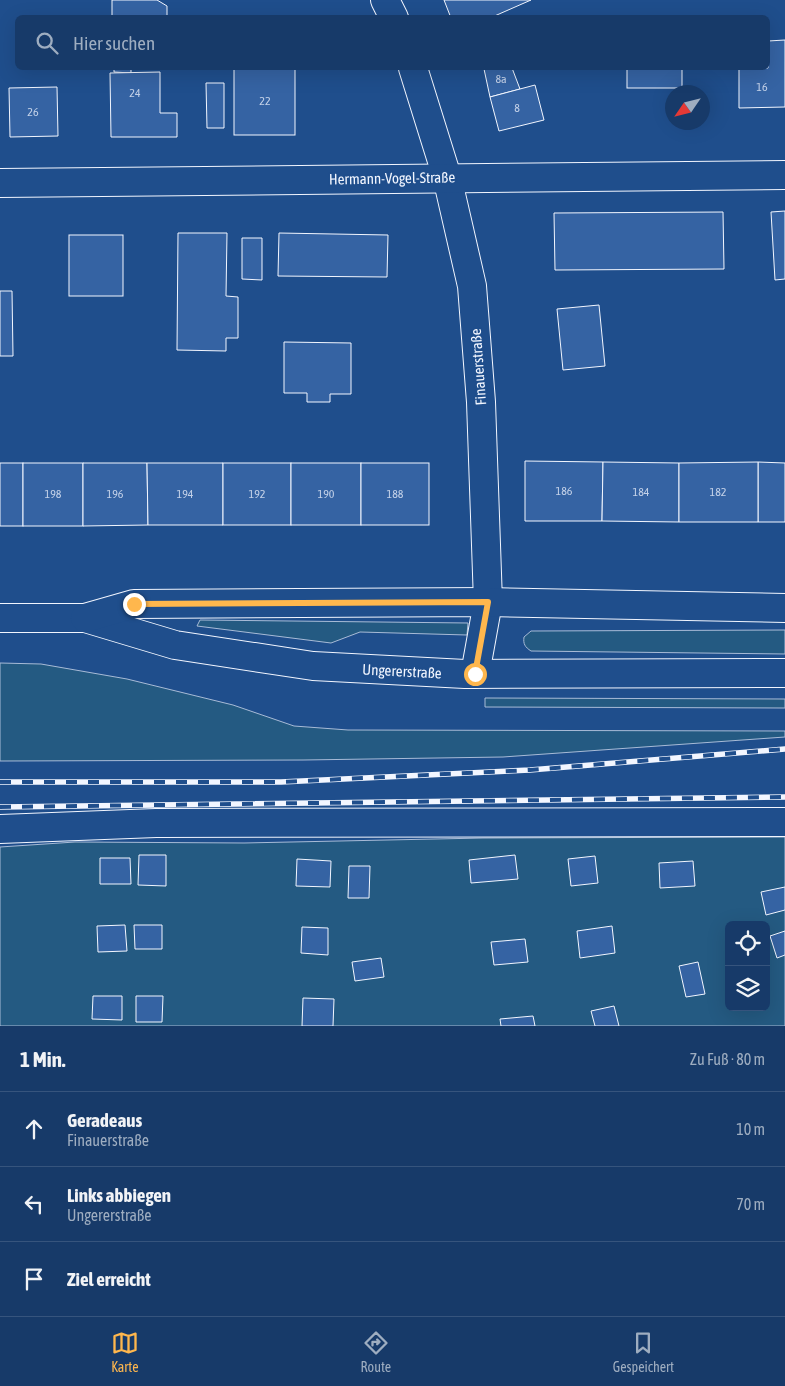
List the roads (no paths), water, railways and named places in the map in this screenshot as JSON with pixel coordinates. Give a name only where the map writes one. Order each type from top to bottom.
[{"type":"main road","points":[[385,0],[392,15]]},
{"type":"main road","name":"Finauerstraße","points":[[414,70],[446,177],[472,286],[481,402],[488,602],[475,674]]},
{"type":"main road","name":"Hermann-Vogel-Straße","points":[[0,183],[785,175]]},
{"type":"main road","name":"Ungererstraße","points":[[0,618],[85,618],[134,604],[488,602],[785,608]]},
{"type":"main road","name":"Ungererstraße","points":[[85,618],[175,645],[313,666],[475,674],[785,673]]},
{"type":"main road","points":[[0,829],[166,823],[785,822]]},
{"type":"railway","points":[[0,782],[281,782],[530,770],[785,749]]},
{"type":"railway","points":[[0,807],[785,797]]}]
